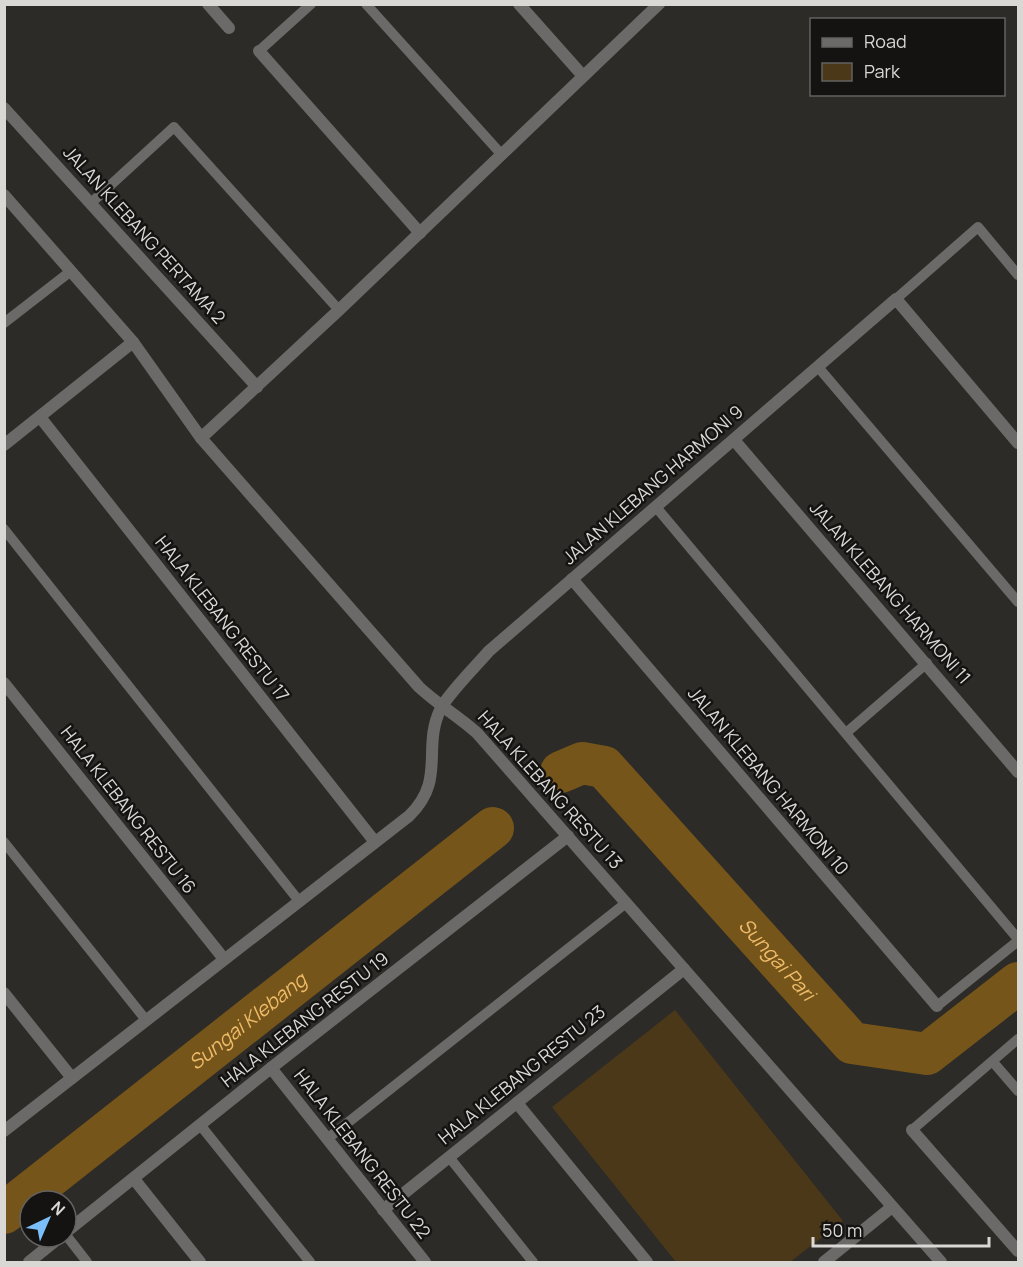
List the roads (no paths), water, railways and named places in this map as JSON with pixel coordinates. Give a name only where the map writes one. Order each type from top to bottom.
[{"type":"street","points":[[208,4],[229,28]]},
{"type":"street","points":[[519,4],[583,76]]},
{"type":"street","points":[[201,438],[339,310],[659,4]]},
{"type":"street","points":[[259,51],[420,233]]},
{"type":"street","name":"JALAN KLEBANG PERTAMA 2","points":[[4,108],[257,387]]},
{"type":"street","name":"HALA KLEBANG RESTU 13","points":[[5,197],[133,342],[201,438],[419,687],[477,733],[941,1263]]},
{"type":"street","points":[[896,299],[1018,443]]},
{"type":"street","name":"JALAN KLEBANG HARMONI 9","points":[[442,707],[489,651],[896,299]]},
{"type":"street","points":[[4,445],[133,342]]},
{"type":"street","name":"HALA KLEBANG RESTU 17","points":[[40,417],[375,842]]},
{"type":"street","name":"JALAN KLEBANG HARMONI 11","points":[[734,440],[1018,772]]},
{"type":"street","name":"JALAN KLEBANG HARMONI 10","points":[[572,579],[937,1006]]},
{"type":"street","name":"HALA KLEBANG RESTU 16","points":[[4,683],[224,959]]},
{"type":"street","points":[[4,1131],[409,816],[421,804],[428,792],[434,734],[442,707]]},
{"type":"street","name":"HALA KLEBANG RESTU 19","points":[[78,1224],[272,1068],[568,836]]},
{"type":"street","name":"HALA KLEBANG RESTU 23","points":[[382,1210],[684,969]]},
{"type":"street","points":[[4,993],[72,1078]]},
{"type":"street","name":"HALA KLEBANG RESTU 22","points":[[272,1068],[424,1263]]},
{"type":"street","points":[[517,1103],[647,1263]]},
{"type":"street","points":[[912,1130],[1018,1251]]},
{"type":"street","points":[[134,1179],[200,1263]]},
{"type":"street","points":[[824,1263],[892,1207]]},
{"type":"street","points":[[29,1263],[46,1249]]},
{"type":"lane","points":[[259,51],[310,4]]},
{"type":"lane","points":[[366,4],[502,155]]},
{"type":"lane","points":[[92,203],[174,128],[339,310]]},
{"type":"lane","points":[[896,299],[978,227],[1018,275]]},
{"type":"lane","points":[[4,323],[71,270]]},
{"type":"lane","points":[[818,367],[1016,595]]},
{"type":"lane","points":[[656,507],[1018,940],[937,1006]]},
{"type":"lane","points":[[4,529],[299,901]]},
{"type":"lane","points":[[846,733],[927,663]]},
{"type":"lane","points":[[4,842],[146,1020]]},
{"type":"lane","points":[[327,1139],[626,903]]},
{"type":"lane","points":[[912,1130],[1018,1039]]},
{"type":"lane","points":[[993,1062],[1018,1090]]},
{"type":"lane","points":[[201,1126],[310,1263]]},
{"type":"lane","points":[[449,1157],[533,1263]]},
{"type":"lane","points":[[77,1249],[87,1263]]},
{"type":"waterway","name":"Sungai Pari","points":[[561,772],[582,763],[604,767],[852,1043],[927,1054],[1018,983]]},
{"type":"waterway","name":"Sungai Klebang","points":[[4,1213],[493,828]]}]
